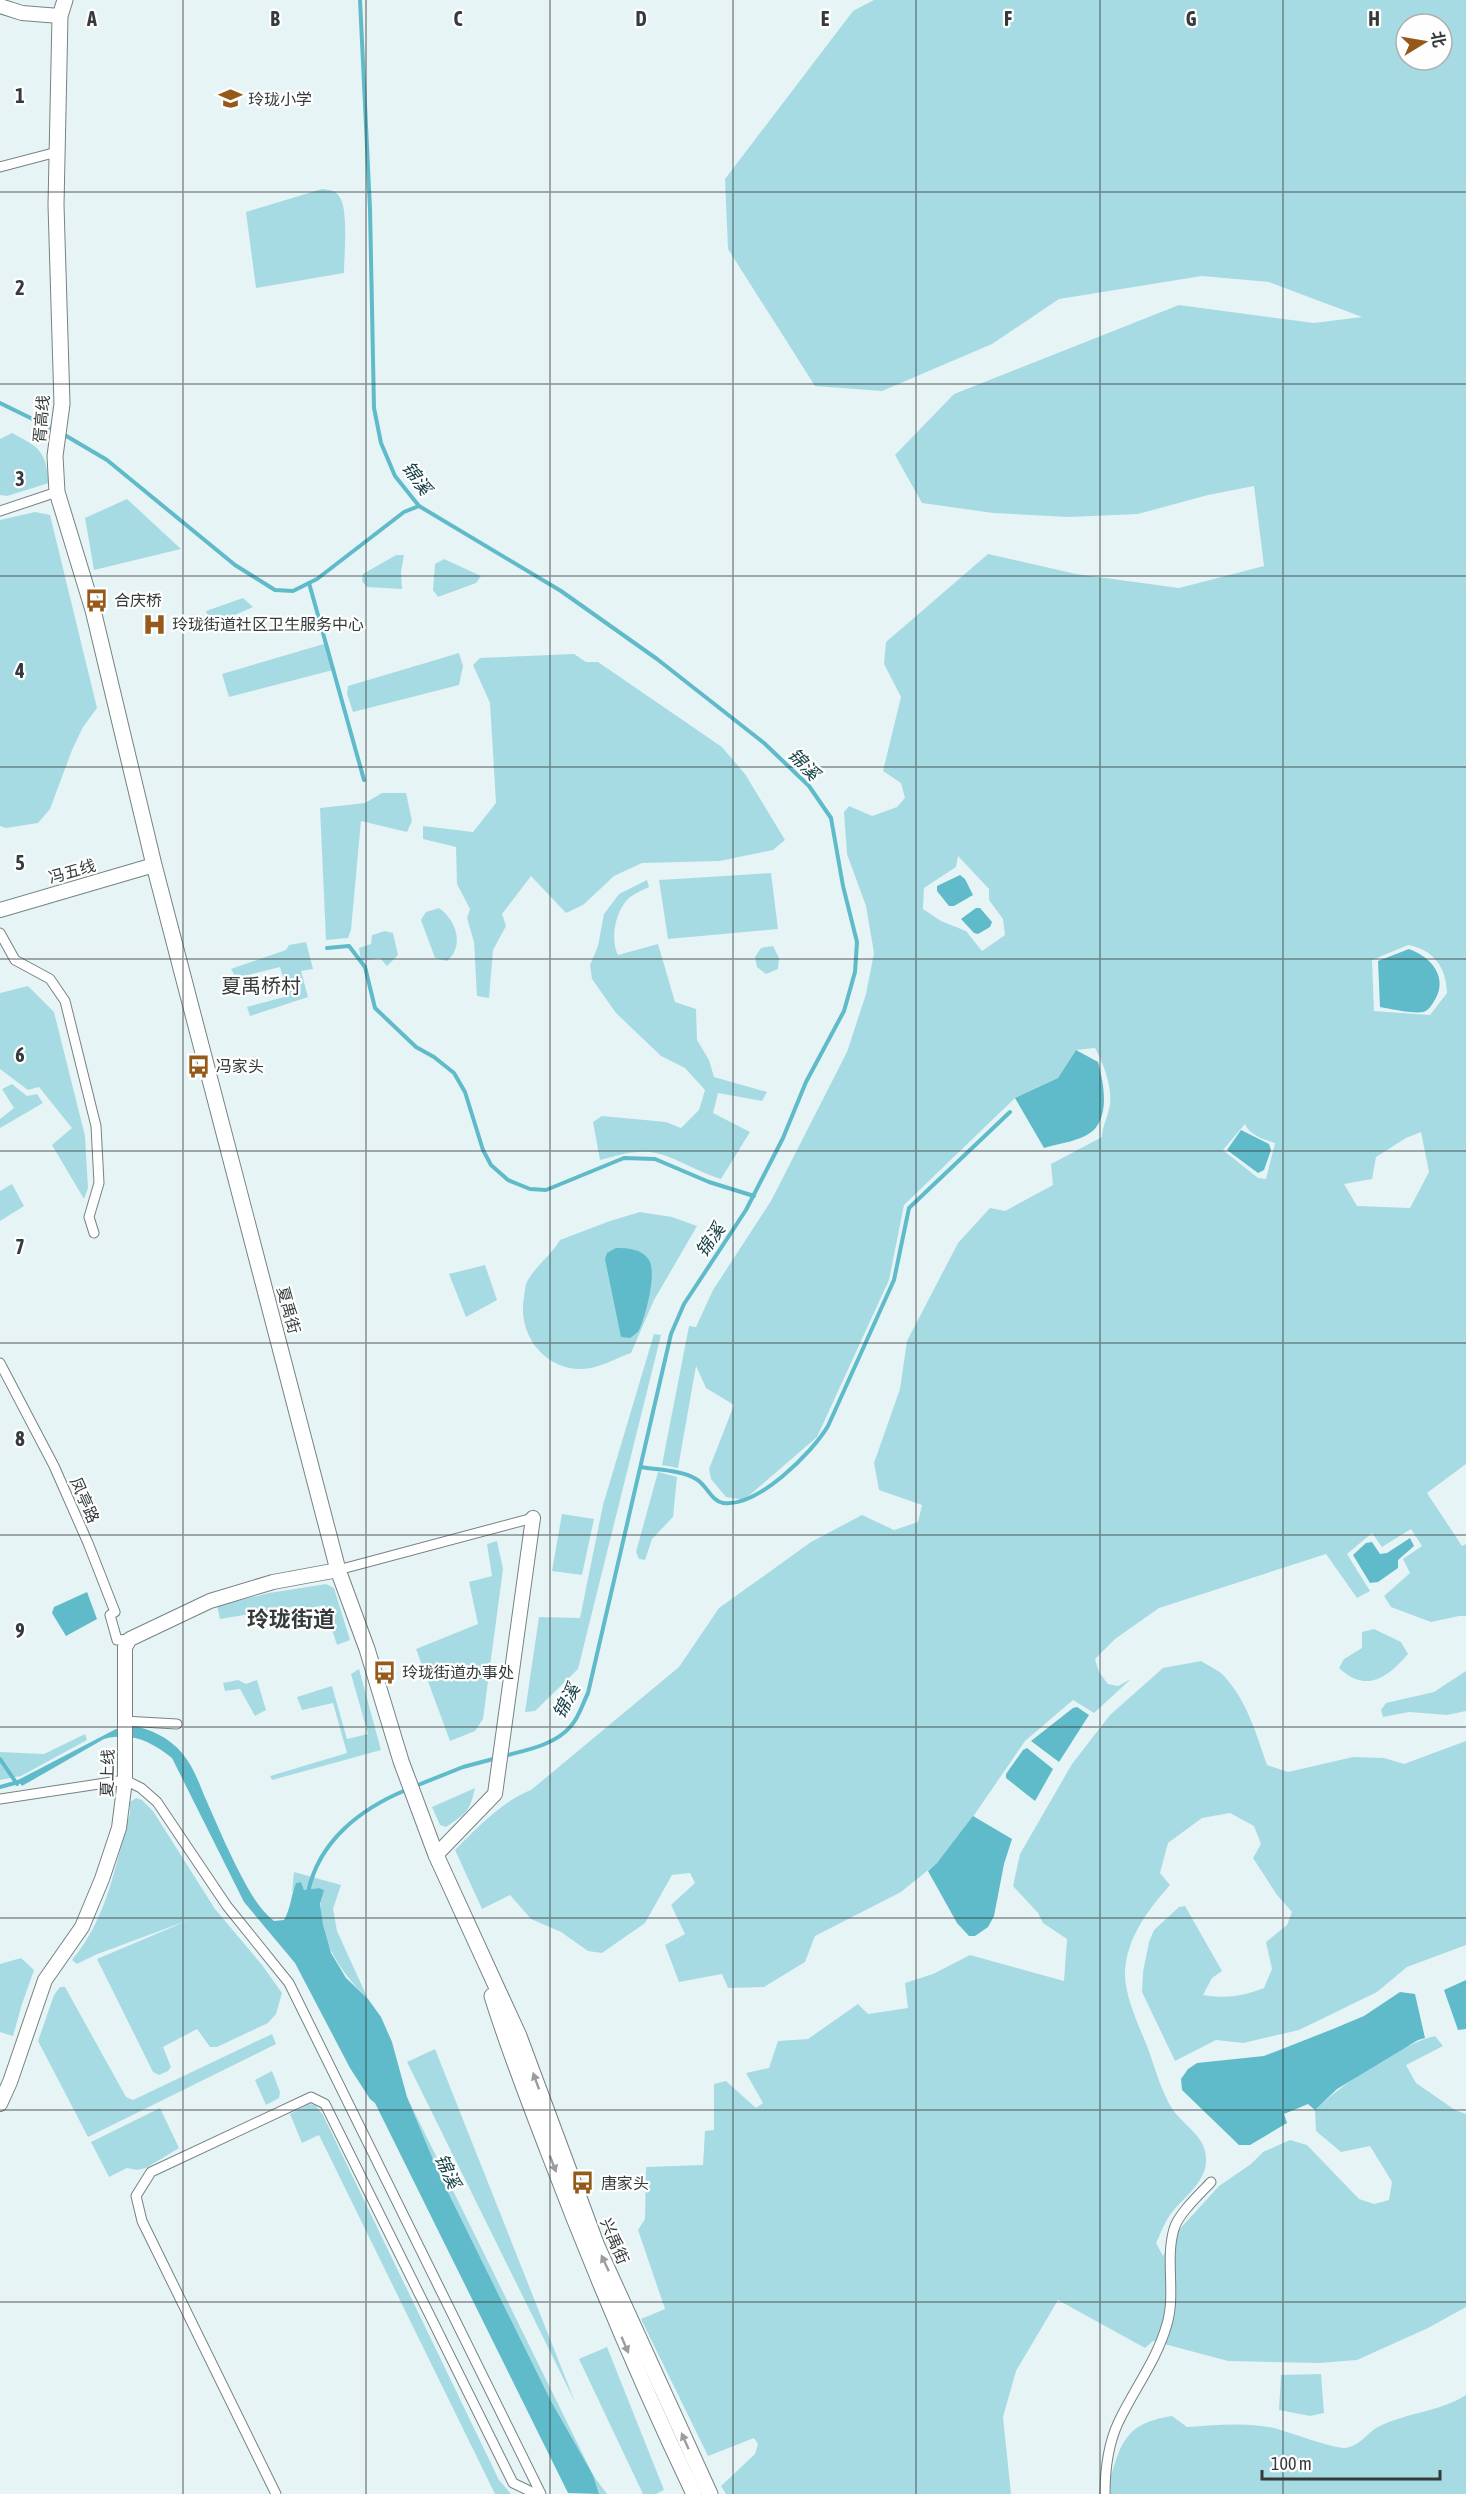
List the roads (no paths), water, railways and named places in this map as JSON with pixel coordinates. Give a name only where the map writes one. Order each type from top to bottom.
[{"type":"main road","name":"胥高线","points":[[65,0],[60,16],[56,205],[62,404],[55,456],[57,492],[93,610],[154,865]]},
{"type":"main road","name":"夏禹街","points":[[154,865],[338,1570],[367,1649],[401,1761],[436,1855]]},
{"type":"main road","name":"兴禹街","points":[[436,1855],[519,2036],[597,2246],[710,2494]]},
{"type":"main road","name":"兴禹街","points":[[471,1930],[505,2038],[588,2257],[646,2394],[694,2494]]},
{"type":"street","points":[[0,6],[22,13],[60,16]]},
{"type":"street","points":[[0,167],[57,152]]},
{"type":"street","points":[[0,511],[57,492]]},
{"type":"street","name":"冯五线","points":[[0,910],[154,865]]},
{"type":"street","points":[[0,933],[15,960],[50,979],[65,1001],[96,1126],[99,1183],[90,1217],[94,1233]]},
{"type":"street","name":"凤亭路","points":[[0,1363],[54,1466],[88,1543],[115,1612],[110,1615],[117,1640],[130,1639]]},
{"type":"street","points":[[130,1639],[210,1600],[273,1582],[338,1570],[533,1518],[495,1794],[436,1855]]},
{"type":"street","name":"夏上线","points":[[0,2104],[10,2082],[45,1980],[82,1927],[102,1879],[119,1828],[125,1780],[125,1647],[130,1639]]},
{"type":"street","points":[[124,1721],[177,1724]]},
{"type":"street","points":[[0,1799],[125,1780],[141,1788],[157,1802],[227,1906],[289,1983],[541,2494]]},
{"type":"street","points":[[276,2494],[142,2221],[136,2196],[151,2172],[311,2097],[325,2104],[513,2483],[536,2494]]},
{"type":"street","points":[[1105,2494],[1106,2466],[1118,2423],[1153,2362],[1167,2324],[1171,2305],[1174,2228],[1211,2182]]},
{"type":"waterway","name":"锦溪","points":[[360,0],[370,209],[374,408],[381,443],[395,476],[419,506],[561,591],[657,659],[764,743],[809,786],[831,818],[843,886],[857,942],[855,972],[844,1011],[806,1082],[783,1138],[746,1210],[684,1304],[671,1334],[588,1693],[571,1726],[557,1738],[540,1746],[504,1756]]},
{"type":"waterway","points":[[0,403],[53,429]]},
{"type":"waterway","points":[[63,434],[107,460],[235,565],[275,590],[293,591],[317,579],[404,512],[419,506]]},
{"type":"waterway","points":[[309,583],[364,780]]},
{"type":"waterway","points":[[327,948],[349,946],[365,967],[375,1008],[416,1047],[434,1057],[454,1073],[465,1092],[483,1150],[491,1165],[508,1180],[530,1189],[546,1190],[624,1158],[655,1159],[709,1182],[754,1196]]},
{"type":"waterway","points":[[641,1467],[690,1476],[700,1482],[715,1499],[723,1503],[737,1502],[752,1497],[797,1464],[828,1426],[894,1280],[909,1208],[1010,1112]]},
{"type":"waterway","name":"锦溪","points":[[413,1787],[463,1767],[497,1758]]},
{"type":"waterway","points":[[0,1759],[17,1784]]},
{"type":"waterway","points":[[0,1787],[22,1781]]},
{"type":"waterway","name":"锦溪","points":[[308,1892],[321,1857],[344,1829],[373,1807],[406,1790]]},
{"type":"place","name":"玲珑小学","points":[[230,99]]},
{"type":"place","name":"合庆桥","points":[[96,600]]},
{"type":"place","name":"玲珑街道社区卫生服务中心","points":[[154,624]]},
{"type":"place","name":"冯家头","points":[[198,1066]]},
{"type":"place","name":"玲珑街道办事处","points":[[384,1672]]},
{"type":"place","name":"唐家头","points":[[583,2183]]},
{"type":"district","name":"夏禹桥村","points":[[261,985]]},
{"type":"district","name":"玲珑街道","points":[[291,1619]]}]
